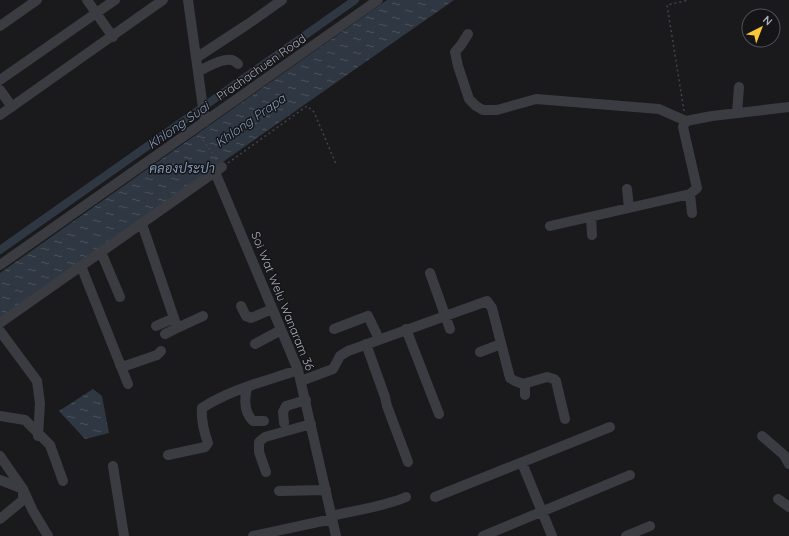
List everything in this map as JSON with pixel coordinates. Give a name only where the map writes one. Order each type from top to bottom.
[{"type":"street","points":[[1,23],[36,0]]},
{"type":"street","points":[[87,0],[113,37]]},
{"type":"street","points":[[0,80],[115,0]]},
{"type":"street","points":[[0,115],[113,37],[163,0]]},
{"type":"street","points":[[188,0],[204,122]]},
{"type":"street","points":[[196,58],[282,0]]},
{"type":"street","name":"Prachachuen Road","points":[[0,265],[378,0]]},
{"type":"street","points":[[468,34],[462,45],[455,52],[469,99],[483,110],[497,110],[536,99],[659,109],[686,121]]},
{"type":"street","points":[[198,72],[221,61],[232,60],[238,64]]},
{"type":"street","points":[[737,113],[739,87]]},
{"type":"street","points":[[0,90],[12,107]]},
{"type":"street","points":[[201,94],[213,116]]},
{"type":"street","points":[[550,226],[591,217],[628,198],[690,194],[697,188],[683,127],[686,121],[690,119],[789,107]]},
{"type":"street","points":[[0,323],[220,168]]},
{"type":"street","name":"Soi Wat Welu Wanaram 36","points":[[220,168],[272,308],[298,370],[336,536]]},
{"type":"street","points":[[690,194],[692,213]]},
{"type":"street","points":[[591,217],[592,235]]},
{"type":"street","points":[[142,224],[176,324],[175,329]]},
{"type":"street","points":[[101,252],[120,297]]},
{"type":"street","points":[[81,266],[128,384]]},
{"type":"street","points":[[430,273],[450,330]]},
{"type":"street","points":[[301,381],[333,369],[340,356],[348,351],[486,301],[492,308],[510,378],[515,382],[523,384],[547,377],[554,379],[556,381],[565,419]]},
{"type":"street","points":[[241,306],[246,316],[251,318],[272,308]]},
{"type":"street","points":[[165,334],[203,316]]},
{"type":"street","points":[[334,329],[368,316],[379,339]]},
{"type":"street","points":[[156,326],[174,318]]},
{"type":"street","points":[[406,329],[438,414]]},
{"type":"street","points":[[255,344],[281,330]]},
{"type":"street","points":[[0,331],[37,381],[40,403],[38,435]]},
{"type":"street","points":[[366,344],[408,462]]},
{"type":"street","points":[[480,352],[502,344]]},
{"type":"street","points":[[120,365],[125,366],[157,355],[160,351]]},
{"type":"street","points":[[168,455],[205,447],[208,444],[204,433],[201,416],[202,408],[228,394],[298,370]]},
{"type":"street","points":[[523,384],[525,388],[525,395]]},
{"type":"street","points":[[247,388],[244,400],[248,416],[253,422],[264,421]]},
{"type":"street","points":[[284,423],[283,412],[286,406],[306,400]]},
{"type":"street","points":[[0,416],[25,420],[38,435],[50,445],[63,481]]},
{"type":"street","points":[[266,472],[259,452],[259,442],[265,437],[311,424]]},
{"type":"street","points":[[435,497],[610,427]]},
{"type":"street","points":[[762,436],[786,452],[789,464]]},
{"type":"street","points":[[0,456],[23,489],[48,536]]},
{"type":"street","points":[[522,463],[552,536]]},
{"type":"street","points":[[113,466],[124,536]]},
{"type":"street","points":[[483,536],[630,475]]},
{"type":"street","points":[[0,480],[23,489]]},
{"type":"street","points":[[0,520],[23,500],[23,489]]},
{"type":"street","points":[[279,491],[326,490]]},
{"type":"street","points":[[253,536],[332,518],[367,508],[390,504],[406,497]]},
{"type":"street","points":[[778,499],[789,507]]},
{"type":"street","points":[[626,536],[650,526]]},
{"type":"path","points":[[686,121],[667,5],[689,0]]},
{"type":"path","points":[[196,130],[220,168],[307,106],[314,112],[336,164]]},
{"type":"water","points":[[387,0],[454,0],[0,318],[0,273]]},
{"type":"water","points":[[93,389],[102,396],[109,433],[85,439],[59,411]]},
{"type":"waterway","name":"Khlong Suai","points":[[0,250],[355,0]]},
{"type":"water label","name":"Khlong Prapa","points":[[250,120]]},
{"type":"water label","name":"คลองประปา","points":[[182,168]]}]
